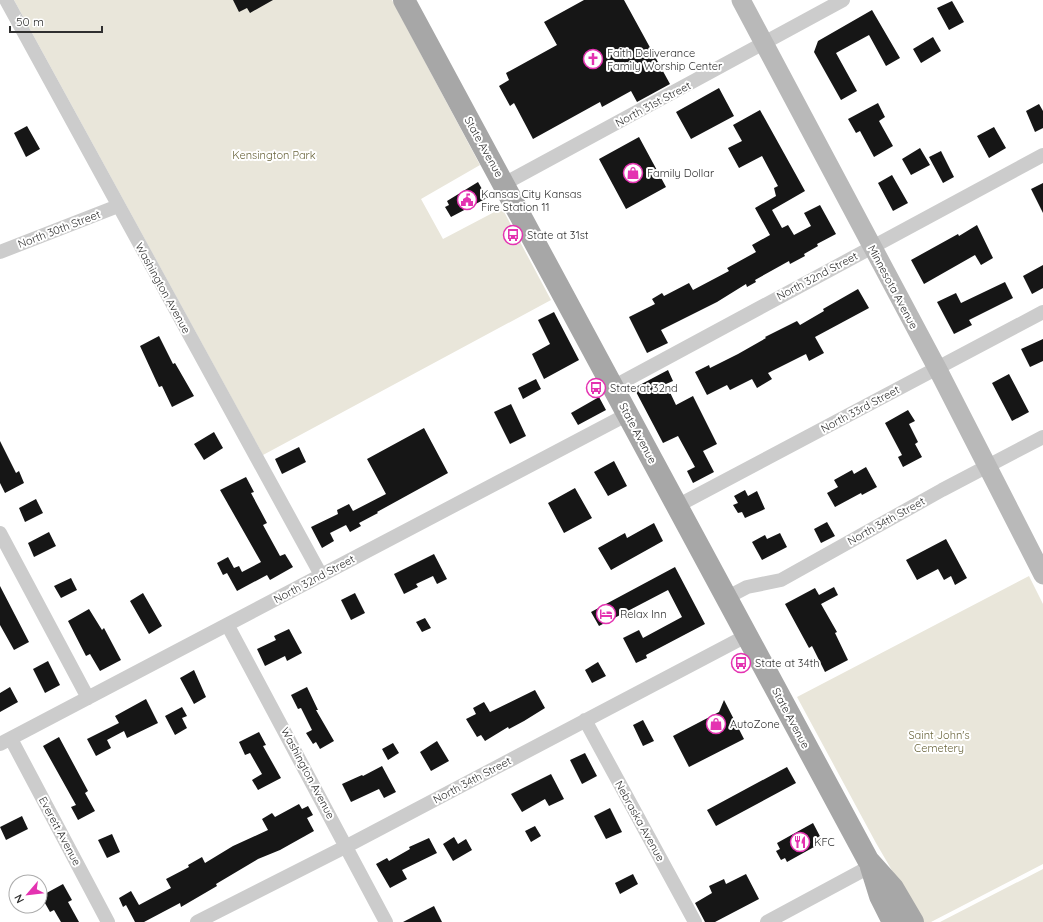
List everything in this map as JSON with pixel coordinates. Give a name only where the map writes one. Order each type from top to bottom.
[{"type":"main road","name":"State Avenue","points":[[404,0],[871,866],[880,896],[893,922]]},
{"type":"main road","name":"Minnesota Avenue","points":[[741,0],[937,368],[1043,575]]},
{"type":"main road","name":"State Avenue","points":[[871,866],[893,888],[913,922]]},
{"type":"street","name":"Washington Avenue","points":[[6,0],[321,575]]},
{"type":"street","name":"North 31st Street","points":[[504,184],[843,0]]},
{"type":"street","name":"North 32nd Street","points":[[613,387],[1043,155]]},
{"type":"street","name":"North 30th Street","points":[[0,252],[118,206]]},
{"type":"street","name":"North 33rd Street","points":[[676,506],[1043,312]]},
{"type":"street","name":"North 32nd Street","points":[[6,742],[628,414]]},
{"type":"street","name":"North 34th Street","points":[[726,598],[747,587],[781,580],[1043,437]]},
{"type":"street","points":[[0,533],[88,698]]},
{"type":"street","name":"Washington Avenue","points":[[228,626],[347,846],[386,922]]},
{"type":"street","name":"North 34th Street","points":[[197,922],[347,846],[746,636]]},
{"type":"street","name":"Nebraska Avenue","points":[[585,720],[695,922]]},
{"type":"street","name":"Everett Avenue","points":[[6,742],[108,922]]},
{"type":"street","points":[[767,922],[871,866]]},
{"type":"green space","name":"Kensington Park","points":[[14,0],[392,0],[480,165],[421,199],[443,239],[502,208],[551,300],[263,455]]},
{"type":"green space","name":"Saint John's Cemetery","points":[[1029,576],[1043,604],[1043,864],[931,922],[922,922],[876,843],[797,697]]},
{"type":"green space","points":[[1043,869],[1043,922],[940,922]]},
{"type":"building","points":[[233,0],[273,0],[250,13],[247,8],[239,12]]},
{"type":"building","name":"Faith Deliverance Family Worship Center","points":[[584,0],[624,0],[670,84],[637,102],[631,91],[602,107],[600,102],[533,139],[514,103],[510,106],[499,86],[509,80],[506,73],[557,45],[544,22]]},
{"type":"building","points":[[952,1],[964,22],[949,30],[937,8]]},
{"type":"building","points":[[872,10],[900,58],[886,66],[869,35],[836,53],[857,91],[841,100],[814,52],[818,41]]},
{"type":"building","points":[[933,37],[941,51],[921,63],[913,49]]},
{"type":"building","points":[[719,88],[734,116],[691,139],[676,112]]},
{"type":"building","points":[[878,103],[885,117],[879,121],[893,146],[874,157],[860,131],[856,133],[848,119]]},
{"type":"building","points":[[1039,104],[1043,111],[1043,128],[1035,132],[1026,111]]},
{"type":"building","points":[[760,110],[805,191],[772,210],[782,228],[788,225],[794,235],[811,226],[804,213],[820,205],[836,234],[817,244],[818,246],[804,254],[805,256],[790,264],[789,261],[755,280],[756,282],[747,287],[746,284],[717,302],[661,330],[668,343],[647,353],[629,317],[655,304],[652,299],[662,293],[664,296],[689,283],[693,290],[729,271],[727,268],[756,252],[752,245],[770,235],[755,208],[776,196],[774,188],[778,186],[762,156],[739,168],[728,148],[742,141],[733,125]]},
{"type":"building","points":[[27,126],[40,149],[26,157],[14,133]]},
{"type":"building","points":[[994,127],[1006,148],[989,158],[977,136]]},
{"type":"building","name":"Family Dollar","points":[[639,137],[666,187],[626,209],[599,159]]},
{"type":"building","points":[[920,148],[930,165],[911,175],[902,159]]},
{"type":"building","points":[[941,151],[954,177],[943,183],[929,157]]},
{"type":"building","points":[[892,175],[908,203],[893,211],[878,183]]},
{"type":"building","name":"Kansas City Kansas Fire Station 11","points":[[478,182],[487,198],[451,217],[445,207],[449,205],[447,201]]},
{"type":"building","points":[[1043,183],[1043,213],[1031,189]]},
{"type":"building","points":[[977,225],[993,258],[981,265],[975,255],[924,284],[911,260],[958,234],[959,236]]},
{"type":"building","points":[[1043,265],[1043,288],[1032,294],[1023,276]]},
{"type":"building","points":[[1005,282],[1013,298],[969,320],[972,325],[954,334],[937,302],[956,293],[961,303]]},
{"type":"building","points":[[858,289],[869,308],[815,337],[824,353],[809,361],[806,354],[768,373],[772,379],[757,388],[752,379],[730,390],[727,385],[707,395],[695,372],[709,365],[710,368],[738,354],[766,338],[765,337],[797,321],[800,325],[824,311],[823,309]]},
{"type":"building","points":[[554,312],[579,360],[544,379],[532,354],[550,344],[538,320]]},
{"type":"building","points":[[159,336],[173,364],[175,363],[194,396],[172,407],[162,386],[159,387],[140,346]]},
{"type":"building","points":[[1043,339],[1043,361],[1030,367],[1021,349]]},
{"type":"building","points":[[668,370],[673,381],[666,384],[676,405],[693,396],[717,444],[703,451],[714,472],[693,483],[687,471],[695,467],[678,436],[663,443],[634,388]]},
{"type":"building","points":[[1009,374],[1029,412],[1012,421],[992,383]]},
{"type":"building","points":[[536,379],[541,389],[523,399],[518,388]]},
{"type":"building","points":[[599,397],[606,410],[578,425],[571,413]]},
{"type":"building","points":[[511,404],[526,436],[510,444],[494,412]]},
{"type":"building","points":[[908,410],[915,421],[909,424],[918,442],[915,444],[922,457],[903,467],[898,457],[902,455],[885,423]]},
{"type":"building","points":[[424,428],[448,473],[377,512],[378,513],[359,523],[361,526],[350,532],[346,525],[330,533],[334,541],[322,548],[311,527],[338,514],[337,510],[349,504],[353,511],[386,494],[367,459]]},
{"type":"building","points":[[214,432],[223,448],[204,460],[194,444]]},
{"type":"building","points":[[0,441],[16,473],[19,471],[24,483],[5,493],[0,483]]},
{"type":"building","points":[[299,447],[306,462],[282,474],[275,459]]},
{"type":"building","points":[[614,461],[627,486],[608,496],[594,472]]},
{"type":"building","points":[[866,467],[877,487],[862,495],[861,493],[835,507],[827,493],[838,487],[834,480],[852,470],[854,474]]},
{"type":"building","points":[[246,477],[254,492],[251,493],[267,523],[263,525],[280,556],[285,554],[293,567],[270,580],[267,575],[237,591],[227,573],[223,575],[217,563],[228,557],[234,568],[239,566],[242,572],[261,562],[220,490]]},
{"type":"building","points":[[575,488],[592,518],[564,533],[548,503]]},
{"type":"building","points":[[745,490],[748,496],[757,491],[765,509],[745,518],[742,512],[738,513],[733,505],[738,503],[734,496]]},
{"type":"building","points":[[36,499],[43,513],[25,522],[19,508]]},
{"type":"building","points":[[827,522],[835,536],[821,543],[814,529]]},
{"type":"building","points":[[654,523],[663,541],[611,570],[598,548],[625,533],[627,538]]},
{"type":"building","points":[[49,532],[56,546],[34,557],[28,543]]},
{"type":"building","points":[[780,533],[787,547],[762,560],[752,542],[765,535],[767,539]]},
{"type":"building","points":[[946,539],[967,578],[955,585],[951,576],[944,580],[938,569],[917,580],[906,560]]},
{"type":"building","points":[[434,554],[447,579],[437,584],[433,576],[416,584],[418,587],[404,594],[394,574]]},
{"type":"building","name":"Relax Inn","points":[[675,567],[705,624],[646,655],[647,658],[636,663],[623,638],[639,630],[643,638],[682,617],[668,590],[599,626],[591,612]]},
{"type":"building","points":[[71,578],[77,590],[61,598],[54,586]]},
{"type":"building","points":[[0,586],[29,642],[14,650],[0,625]]},
{"type":"building","points":[[834,587],[838,595],[821,604],[837,632],[835,633],[848,660],[825,672],[812,646],[809,648],[785,604],[815,588],[819,595]]},
{"type":"building","points":[[143,593],[162,626],[149,634],[130,601]]},
{"type":"building","points":[[355,593],[365,613],[351,620],[341,600]]},
{"type":"building","points":[[89,609],[102,630],[104,628],[121,660],[100,671],[90,654],[86,656],[68,621]]},
{"type":"building","points":[[425,618],[431,628],[422,632],[416,622]]},
{"type":"building","points":[[289,629],[302,653],[287,661],[285,656],[265,666],[257,649],[276,640],[274,636]]},
{"type":"building","points":[[48,661],[60,685],[45,693],[33,669]]},
{"type":"building","points":[[598,662],[606,676],[592,683],[585,670]]},
{"type":"building","points":[[194,670],[206,697],[194,704],[180,678]]},
{"type":"building","points":[[10,687],[18,702],[0,712],[0,693]]},
{"type":"building","points":[[307,687],[318,710],[316,710],[334,741],[320,749],[316,742],[313,744],[306,733],[312,730],[301,708],[298,709],[291,695]]},
{"type":"building","points":[[535,690],[545,708],[524,721],[509,729],[508,727],[485,741],[481,735],[477,737],[466,719],[476,714],[473,708],[484,702],[490,712]]},
{"type":"building","points":[[146,699],[158,723],[127,738],[124,731],[107,740],[111,748],[96,756],[87,739],[119,723],[115,716]]},
{"type":"building","name":"AutoZone","points":[[724,700],[744,739],[689,767],[673,736],[719,712]]},
{"type":"building","points":[[182,707],[187,716],[182,718],[187,728],[175,735],[165,716]]},
{"type":"building","points":[[643,720],[654,741],[643,746],[633,725]]},
{"type":"building","points":[[259,732],[266,745],[263,746],[281,778],[258,790],[252,780],[262,774],[250,753],[245,755],[239,742]]},
{"type":"building","points":[[59,737],[88,791],[85,793],[95,811],[78,820],[71,807],[76,805],[43,746]]},
{"type":"building","points":[[437,741],[449,761],[431,771],[420,752]]},
{"type":"building","points":[[393,743],[399,753],[388,760],[382,749]]},
{"type":"building","points":[[585,753],[597,776],[582,784],[570,760]]},
{"type":"building","points":[[382,766],[396,792],[384,798],[379,789],[351,802],[342,784],[362,775],[363,776]]},
{"type":"building","points":[[787,767],[796,783],[716,826],[707,810]]},
{"type":"building","points":[[551,774],[564,799],[549,806],[545,799],[522,812],[511,794]]},
{"type":"building","points":[[299,804],[302,809],[308,806],[313,815],[307,818],[314,831],[280,850],[258,859],[216,884],[217,886],[181,907],[180,903],[144,922],[135,922],[126,905],[123,907],[119,898],[131,891],[139,905],[171,888],[166,879],[189,867],[188,865],[202,857],[205,863],[233,846],[268,830],[262,819],[272,813],[275,817]]},
{"type":"building","points":[[610,808],[622,832],[606,839],[594,816]]},
{"type":"building","points":[[22,816],[28,829],[6,840],[0,827]]},
{"type":"building","name":"KFC","points":[[813,823],[823,842],[787,862],[785,858],[781,860],[776,851],[780,849],[777,843]]},
{"type":"building","points":[[535,826],[541,836],[531,842],[525,831]]},
{"type":"building","points":[[112,834],[120,852],[107,858],[98,840]]},
{"type":"building","points":[[454,837],[458,844],[466,839],[472,850],[453,861],[443,844]]},
{"type":"building","points":[[429,838],[437,853],[402,870],[407,879],[390,888],[376,864],[387,858],[389,861],[410,849],[409,847]]},
{"type":"building","points":[[633,874],[638,884],[620,894],[615,883]]},
{"type":"building","points":[[746,874],[759,899],[715,922],[705,922],[695,903],[712,893],[709,886],[724,879],[726,884]]},
{"type":"building","points":[[63,884],[72,900],[68,902],[79,922],[61,922],[54,910],[50,912],[48,908],[48,892]]},
{"type":"building","points":[[434,906],[442,922],[403,922]]},
{"type":"place","name":"Faith Deliverance Family Worship Center","points":[[593,59]]},
{"type":"place","name":"Family Dollar","points":[[633,173]]},
{"type":"place","name":"Kansas City Kansas Fire Station 11","points":[[467,200]]},
{"type":"place","name":"State at 31st","points":[[513,235]]},
{"type":"place","name":"State at 32nd","points":[[596,388]]},
{"type":"place","name":"Relax Inn","points":[[606,614]]},
{"type":"place","name":"State at 34th","points":[[741,663]]},
{"type":"place","name":"AutoZone","points":[[716,724]]},
{"type":"place","name":"KFC","points":[[800,842]]}]
